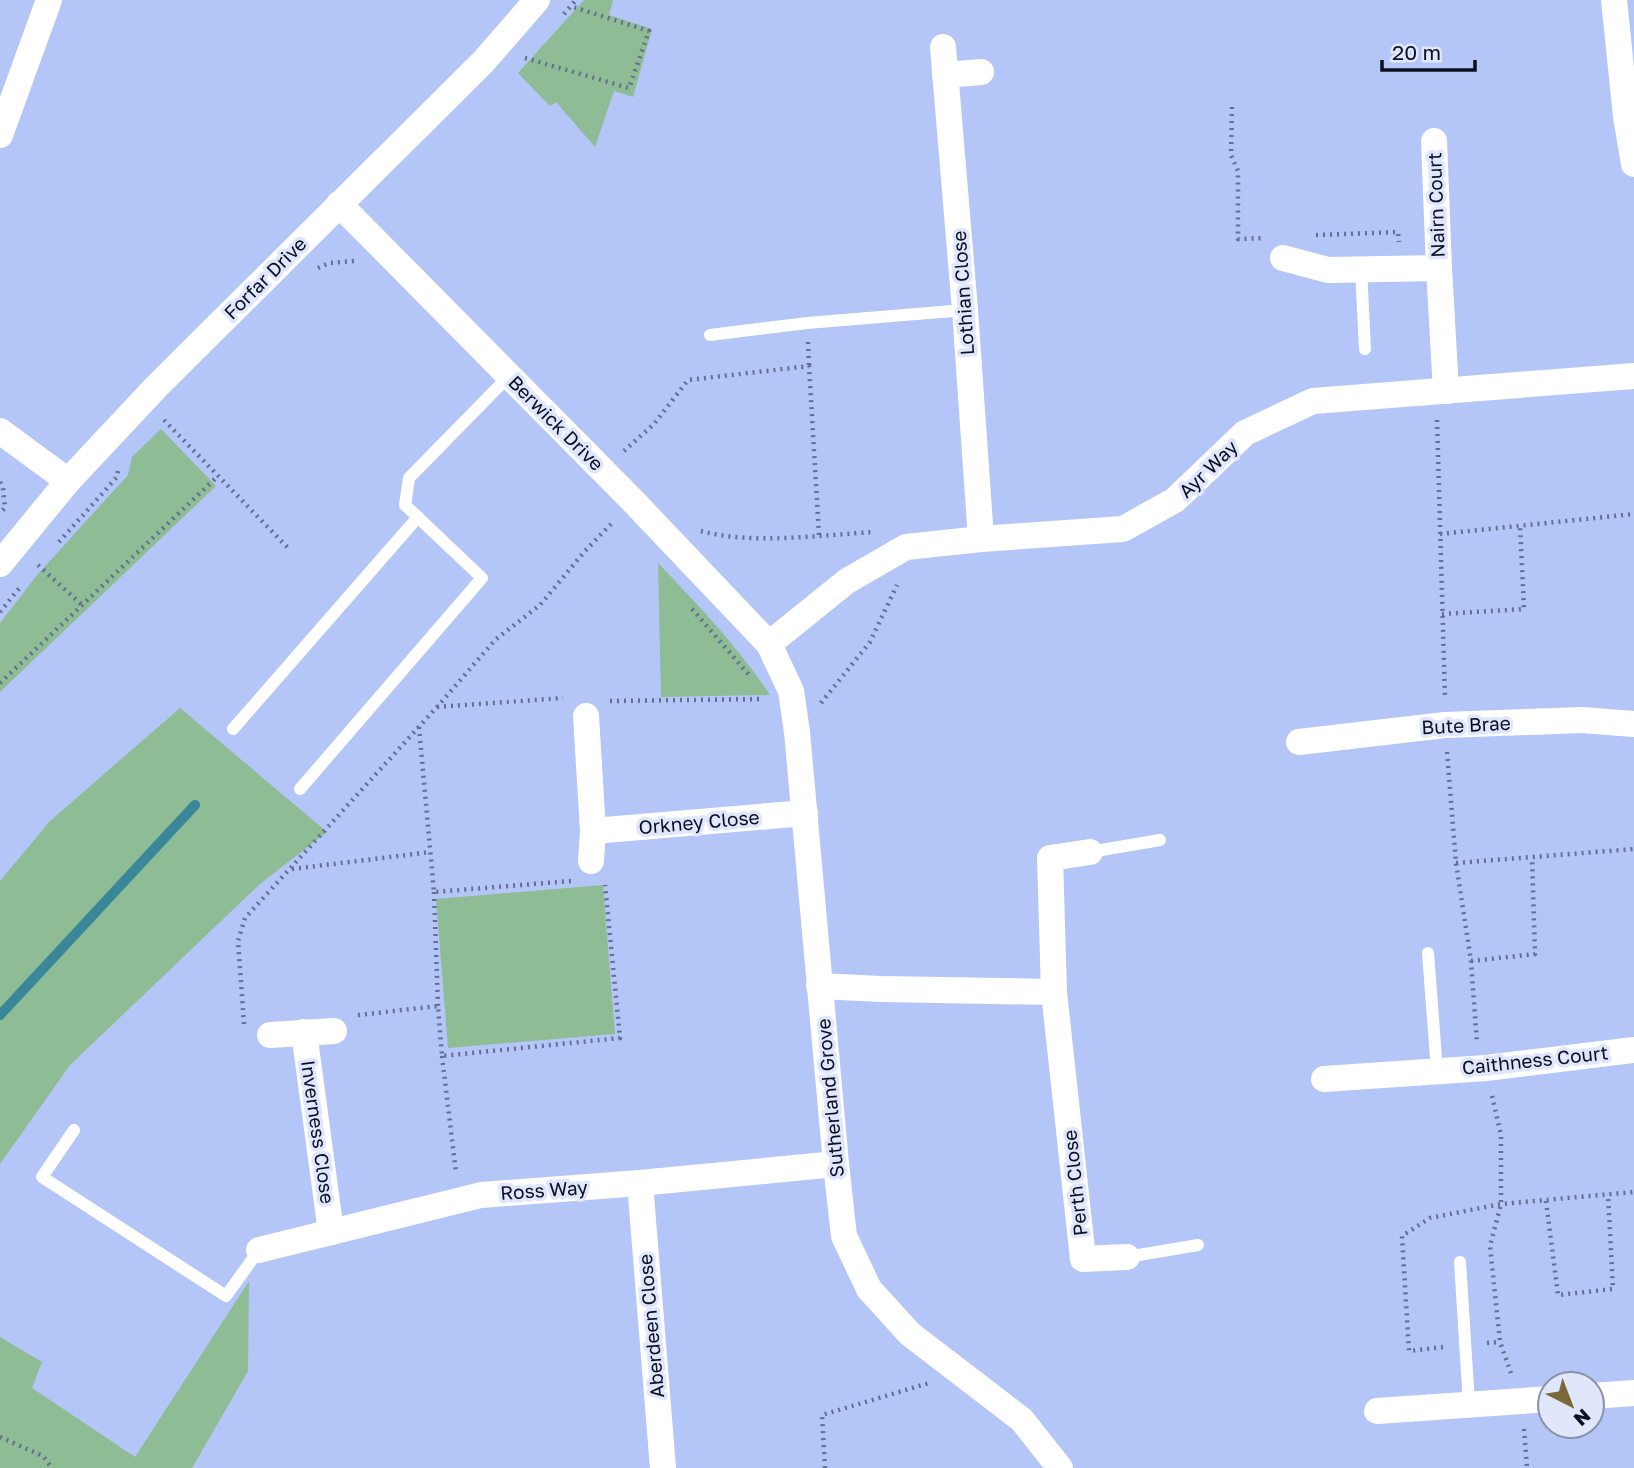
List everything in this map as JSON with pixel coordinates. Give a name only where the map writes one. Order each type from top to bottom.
[{"type":"street","points":[[0,135],[49,0]]},
{"type":"street","name":"Forfar Drive","points":[[0,564],[68,481],[156,387],[483,62],[537,0]]},
{"type":"street","points":[[1614,0],[1626,116],[1634,164]]},
{"type":"street","name":"Lothian Close","points":[[943,47],[981,539]]},
{"type":"street","points":[[945,75],[981,72]]},
{"type":"street","name":"Nairn Court","points":[[1434,141],[1446,391]]},
{"type":"street","name":"Berwick Drive","points":[[340,204],[603,470],[769,644]]},
{"type":"street","name":"Nairn Court","points":[[1281,248],[1328,270],[1439,268]]},
{"type":"street","name":"Ayr Way","points":[[769,644],[847,581],[906,547],[1124,529],[1175,500],[1245,433],[1313,401],[1634,376]]},
{"type":"street","points":[[0,431],[68,481]]},
{"type":"street","name":"Sutherland Grove","points":[[769,644],[791,691],[797,732],[844,1236],[869,1289],[910,1334],[1022,1420],[1060,1468]]},
{"type":"street","points":[[585,705],[593,831],[591,873]]},
{"type":"street","name":"Bute Brae","points":[[1299,742],[1445,725],[1582,720],[1634,724]]},
{"type":"street","name":"Orkney Close","points":[[593,831],[805,813]]},
{"type":"street","name":"Perth Close","points":[[1090,852],[1050,858],[1054,992],[1083,1259],[1127,1257]]},
{"type":"street","points":[[820,986],[1054,992]]},
{"type":"street","name":"Inverness Close","points":[[270,1035],[304,1032],[345,1023]]},
{"type":"street","name":"Inverness Close","points":[[304,1032],[331,1232]]},
{"type":"street","name":"Caithness Court","points":[[1324,1079],[1486,1068],[1634,1050]]},
{"type":"street","name":"Ross Way","points":[[259,1250],[481,1195],[836,1164]]},
{"type":"street","name":"Aberdeen Close","points":[[640,1183],[663,1468]]},
{"type":"street","points":[[1606,1395],[1634,1393]]},
{"type":"street","points":[[1377,1411],[1536,1400]]},
{"type":"lane","points":[[1361,269],[1365,349]]},
{"type":"lane","points":[[710,335],[807,323],[965,310]]},
{"type":"lane","points":[[300,789],[482,578],[405,505],[409,478],[509,376]]},
{"type":"lane","points":[[233,729],[418,517]]},
{"type":"lane","name":"Perth Close","points":[[1090,852],[1160,841]]},
{"type":"lane","name":"Caithness Court","points":[[1428,953],[1437,1071]]},
{"type":"lane","points":[[74,1130],[42,1177],[226,1296],[259,1250]]},
{"type":"lane","name":"Perth Close","points":[[1127,1257],[1198,1245]]},
{"type":"lane","points":[[1460,1262],[1469,1404]]},
{"type":"path","points":[[524,58],[629,88],[649,31],[570,6]]},
{"type":"path","points":[[1231,107],[1230,155],[1238,171],[1238,239],[1281,248]]},
{"type":"path","points":[[1304,236],[1398,232],[1401,268]]},
{"type":"path","points":[[308,273],[329,263],[359,260],[382,245]]},
{"type":"path","points":[[603,470],[654,424],[688,380],[809,366],[819,535]]},
{"type":"path","points":[[161,418],[290,550]]},
{"type":"path","points":[[55,546],[117,477],[119,467]]},
{"type":"path","points":[[0,684],[218,476]]},
{"type":"path","points":[[0,482],[5,508],[0,513]]},
{"type":"path","points":[[244,1027],[238,941],[245,918],[495,640],[540,605],[585,551],[633,501]]},
{"type":"path","points":[[1440,534],[1634,513]]},
{"type":"path","points":[[1442,614],[1524,608],[1520,526]]},
{"type":"path","points":[[699,530],[746,538],[899,530],[906,547],[901,578],[870,642],[797,732]]},
{"type":"path","points":[[30,575],[47,555]]},
{"type":"path","points":[[38,565],[82,605]]},
{"type":"path","points":[[0,612],[23,584]]},
{"type":"path","points":[[691,607],[754,682]]},
{"type":"path","points":[[437,707],[560,698],[585,705],[767,699],[761,690]]},
{"type":"path","points":[[419,727],[434,892],[442,1056],[459,1201]]},
{"type":"path","points":[[1456,863],[1634,849]]},
{"type":"path","points":[[291,869],[431,852]]},
{"type":"path","points":[[1471,961],[1535,954],[1532,858]]},
{"type":"path","points":[[434,892],[591,873],[620,1038],[442,1056]]},
{"type":"path","points":[[345,1023],[438,1006]]},
{"type":"path","points":[[1486,1068],[1501,1135],[1501,1204],[1490,1246],[1500,1342],[1521,1401],[1527,1468]]},
{"type":"path","points":[[1500,1342],[1409,1350],[1402,1236],[1430,1217],[1501,1204],[1634,1192]]},
{"type":"path","points":[[1546,1201],[1558,1295],[1614,1289],[1608,1194]]},
{"type":"path","points":[[825,1468],[822,1415],[960,1374]]},
{"type":"path","points":[[0,1437],[43,1456],[52,1468]]},
{"type":"green space","points":[[584,0],[613,0],[609,15],[652,29],[633,97],[614,91],[595,147],[556,102],[550,106],[518,73]]},
{"type":"green space","points":[[161,429],[216,486],[0,692],[0,623],[38,574],[128,475],[132,457]]},
{"type":"green space","points":[[658,563],[731,643],[770,695],[661,697]]},
{"type":"green space","points":[[180,708],[327,832],[260,884],[70,1065],[0,1164],[0,881],[50,821]]},
{"type":"green space","points":[[603,885],[615,1034],[448,1048],[436,899]]},
{"type":"green space","points":[[249,1281],[248,1371],[192,1468],[0,1468],[0,1337],[42,1362],[32,1388],[135,1457]]},
{"type":"waterway","points":[[0,1015],[195,805]]}]
